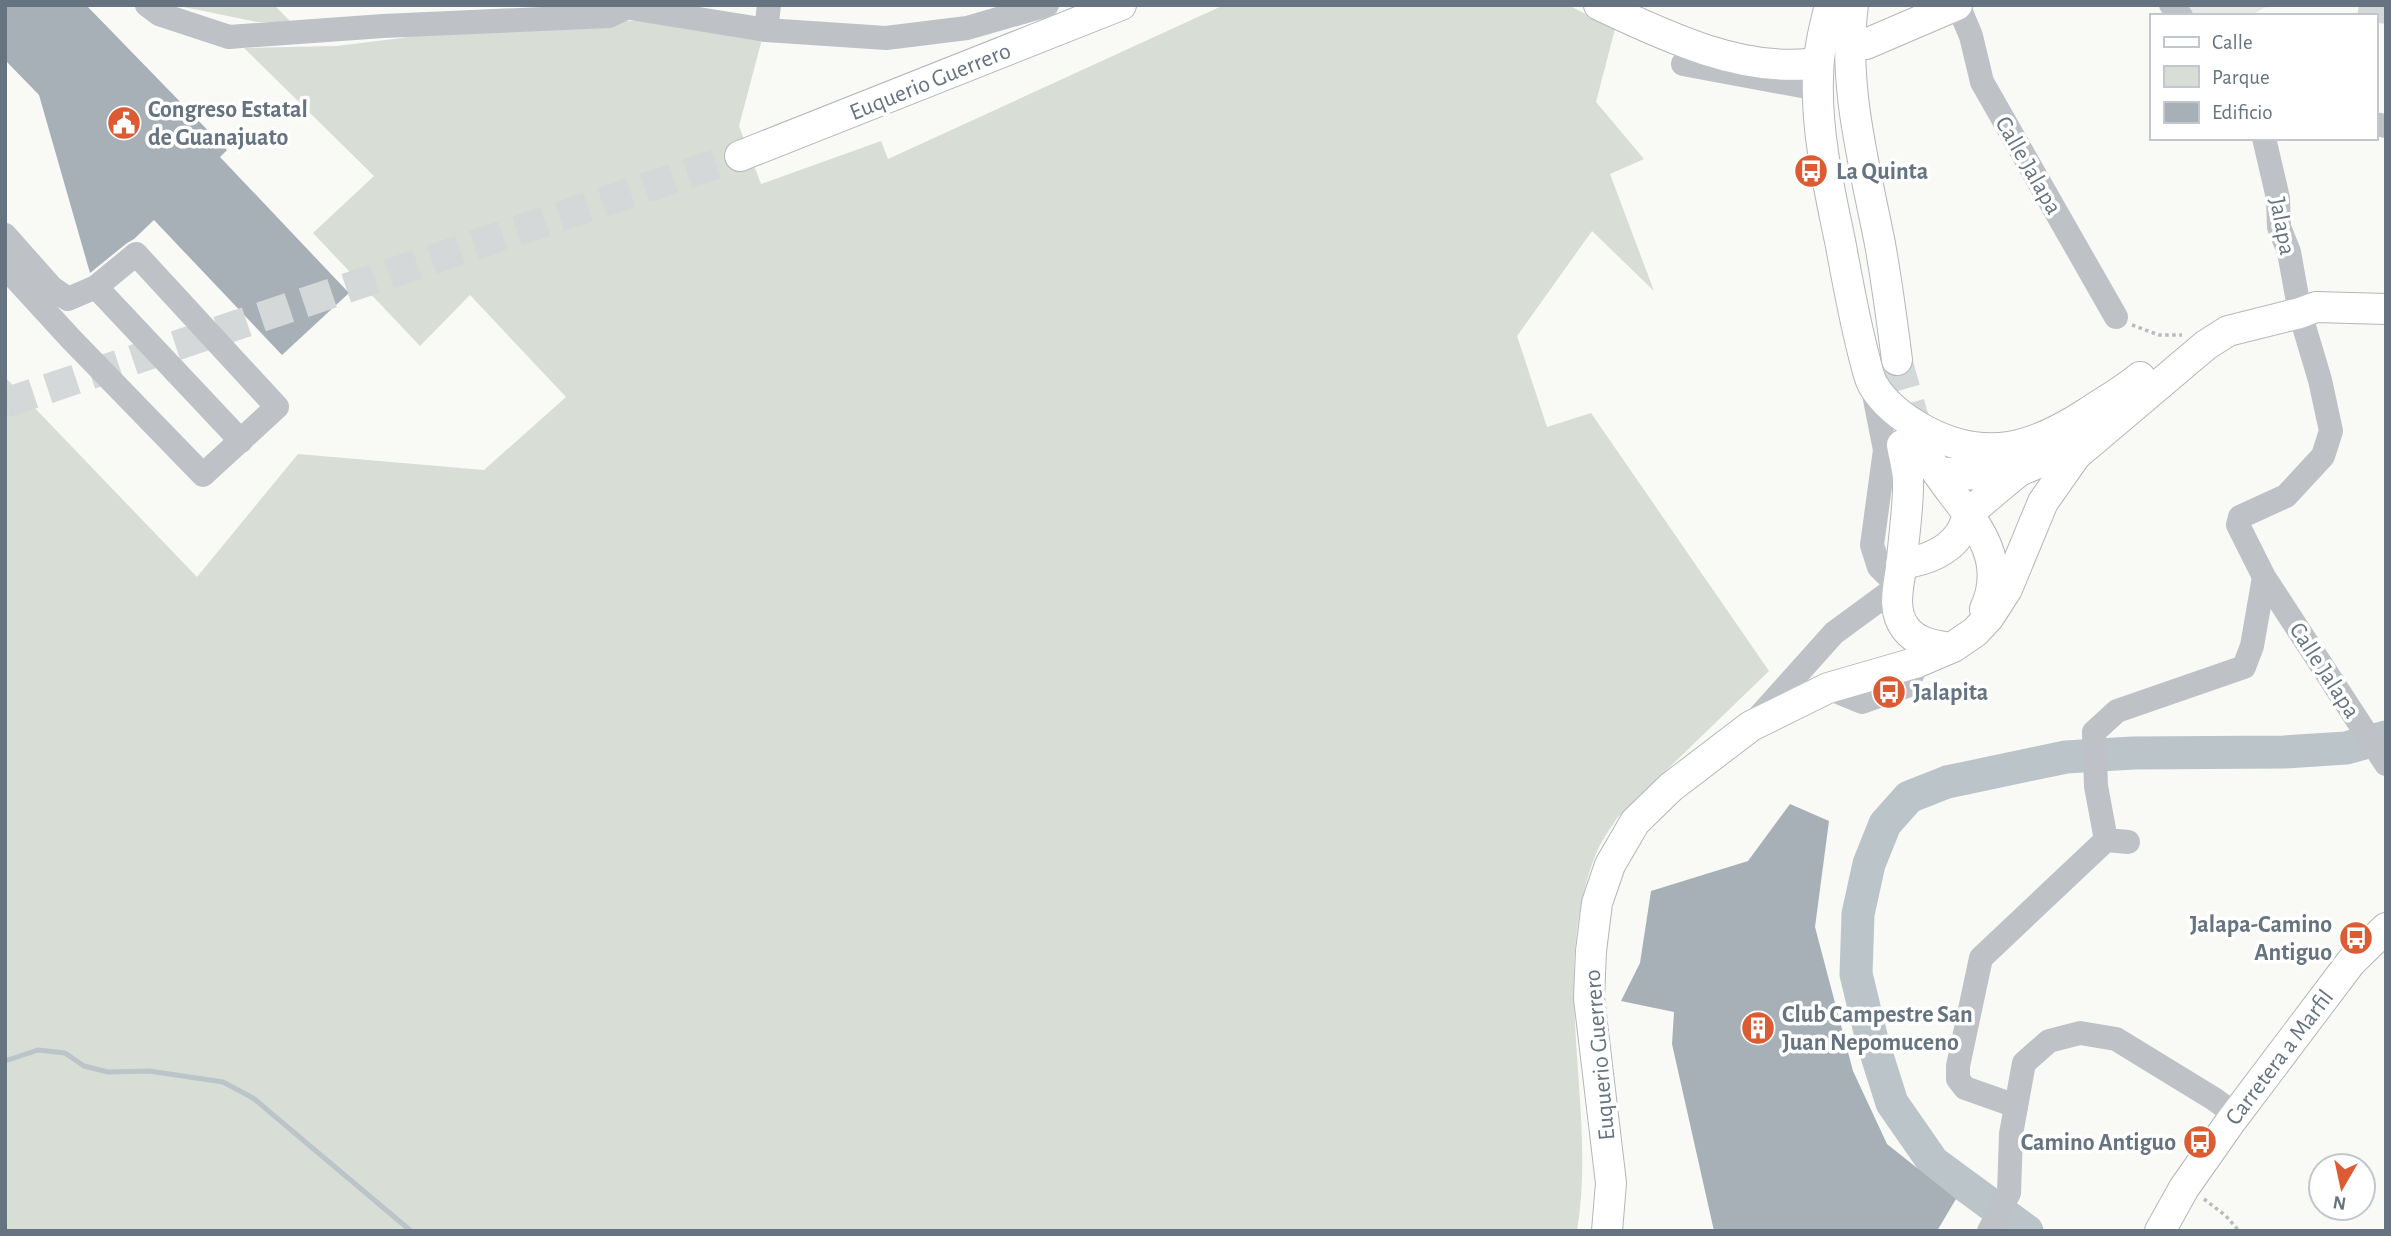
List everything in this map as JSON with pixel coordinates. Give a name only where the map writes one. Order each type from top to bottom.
[{"type":"main road","name":"Euquerio Guerrero","points":[[740,156],[1121,5]]},
{"type":"main road","points":[[1600,5],[1672,37],[1759,64],[1788,66],[1814,77]]},
{"type":"main road","points":[[1830,5],[1814,77],[1830,194],[1859,339],[1883,370]]},
{"type":"main road","points":[[1836,5],[1837,89],[1848,193],[1890,408],[1913,424],[1960,446],[1986,450],[2009,448],[2036,441],[2064,428],[2125,389],[2198,333],[2227,320],[2305,308],[2386,309]]},
{"type":"main road","points":[[1853,5],[1852,65],[1857,137],[1880,244],[1883,370]]},
{"type":"main road","points":[[1866,44],[1957,5]]},
{"type":"main road","points":[[1975,632],[1989,617],[2007,589],[2043,502],[2076,455],[2206,345],[2228,331],[2305,308]]},
{"type":"main road","points":[[1937,472],[1981,475],[2019,471],[2092,441]]},
{"type":"main road","points":[[1950,648],[1916,639],[1905,629],[1897,605],[1911,444],[1969,513],[1993,563],[1992,596],[1975,632]]},
{"type":"main road","points":[[1900,575],[1953,542],[1960,534],[1969,513],[2019,471]]},
{"type":"main road","name":"Euquerio Guerrero","points":[[1607,1231],[1611,1183],[1588,998],[1591,951],[1597,903],[1610,865],[1635,822],[1671,787],[1751,726],[1828,688],[1918,662],[1950,648],[1975,632]]},
{"type":"main road","name":"Carretera a Marfil","points":[[2160,1231],[2184,1188],[2231,1121],[2351,962],[2386,928]]},
{"type":"street","points":[[146,5],[159,14],[229,37],[383,26],[609,16],[622,6],[766,30],[886,38],[967,28],[1047,5]]},
{"type":"street","points":[[766,30],[768,5]]},
{"type":"street","name":"Calle Jalapa","points":[[1957,5],[1970,36],[1982,82],[2116,317]]},
{"type":"street","points":[[1683,64],[1814,77]]},
{"type":"street","name":"Jalapa","points":[[2264,140],[2278,198],[2279,227],[2305,308],[2331,431],[2323,456],[2286,496],[2240,517],[2238,524],[2264,577]]},
{"type":"street","points":[[5,235],[52,288],[60,308]]},
{"type":"street","points":[[5,267],[60,308],[203,475],[277,407],[136,254],[96,287],[60,308]]},
{"type":"street","points":[[96,287],[241,441]]},
{"type":"street","points":[[1883,370],[1885,450],[1872,545],[1879,568],[1900,575]]},
{"type":"street","points":[[1751,726],[1834,633],[1900,575]]},
{"type":"street","points":[[2016,1106],[1965,1088],[1958,1079],[1958,1066],[1982,958],[2117,841],[2096,786],[2094,732],[2117,710],[2244,667],[2252,646],[2264,577]]},
{"type":"street","name":"Calle Jalapa","points":[[2264,577],[2386,764]]},
{"type":"street","points":[[1989,1231],[2009,1193],[2011,1134],[2024,1063],[2049,1041],[2080,1033],[2116,1039],[2214,1099],[2225,1107],[2231,1121]]},
{"type":"path","points":[[2116,317],[2144,331],[2159,335],[2198,333]]},
{"type":"path","points":[[2197,1194],[2226,1216],[2239,1231]]},
{"type":"shaded area","points":[[2179,5],[2269,5],[2253,14],[2186,14]]},
{"type":"green space","points":[[174,5],[274,5],[292,23],[257,22]]},
{"type":"green space","points":[[1224,5],[1568,5],[1615,29],[1596,102],[1644,159],[1610,174],[1654,291],[1592,231],[1517,336],[1547,427],[1591,413],[1769,671],[1617,818],[1598,849],[1583,895],[1576,942],[1574,990],[1582,1135],[1582,1183],[1577,1231],[5,1231],[5,377],[197,577],[298,454],[484,470],[566,397],[470,295],[420,346],[313,233],[374,176],[244,48],[336,46],[471,27],[650,20],[762,39],[739,126],[761,184],[881,141],[888,159]]},
{"type":"building","name":"Congreso Estatal de Guanajuato","points":[[5,5],[86,5],[227,150],[220,157],[349,293],[282,355],[154,220],[90,273],[39,95],[5,60]]},
{"type":"building","name":"Club Campestre San Juan Nepomuceno","points":[[1790,804],[1829,821],[1815,927],[1853,1071],[1887,1144],[1956,1199],[1937,1231],[1714,1231],[1672,1044],[1674,1012],[1621,1001],[1640,963],[1651,891],[1748,861]]},
{"type":"waterway","points":[[2027,1231],[1933,1162],[1892,1103],[1872,1040],[1856,974],[1858,914],[1869,864],[1885,824],[1909,797],[1947,782],[2066,757],[2133,753],[2284,752],[2346,748],[2386,737]]},
{"type":"waterway","points":[[5,1061],[38,1050],[65,1053],[84,1066],[108,1072],[149,1071],[223,1082],[253,1098],[411,1231]]},
{"type":"tunnel","points":[[2359,5],[2386,9]]},
{"type":"tunnel","points":[[5,403],[740,156]]},
{"type":"tunnel","points":[[1897,360],[1921,443]]},
{"type":"place","name":"Congreso Estatal de Guanajuato","points":[[124,123]]},
{"type":"place","name":"La Quinta","points":[[1811,171]]},
{"type":"place","name":"Jalapita","points":[[1889,692]]},
{"type":"place","name":"Jalapa-Camino Antiguo","points":[[2356,938]]},
{"type":"place","name":"Club Campestre San Juan Nepomuceno","points":[[1758,1028]]},
{"type":"place","name":"Camino Antiguo","points":[[2200,1142]]}]
